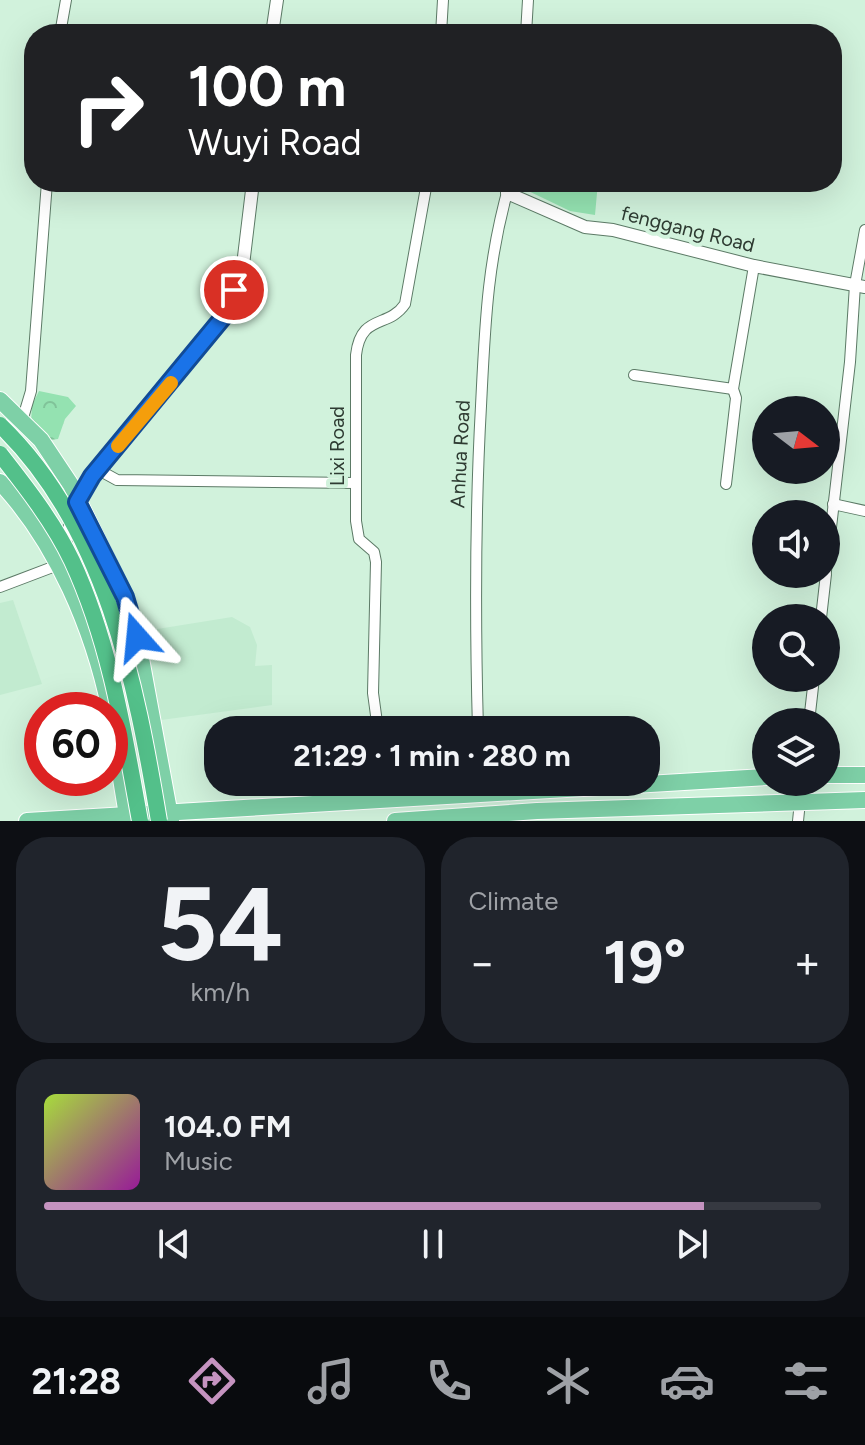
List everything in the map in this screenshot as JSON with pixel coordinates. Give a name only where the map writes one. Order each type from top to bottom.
[{"type":"highway","points":[[0,425],[58,498],[119,630],[167,818]]},
{"type":"highway","points":[[0,454],[29,492],[71,559],[104,642],[132,819]]},
{"type":"main road","points":[[0,400],[41,440],[71,485],[125,597],[137,637],[167,818]]},
{"type":"main road","points":[[0,482],[19,502],[58,565],[87,633],[104,692]]},
{"type":"main road","points":[[840,775],[865,775]]},
{"type":"main road","points":[[660,781],[752,777]]},
{"type":"main road","points":[[127,796],[132,819]]},
{"type":"main road","points":[[27,821],[167,818],[342,796]]},
{"type":"main road","points":[[395,821],[537,811],[865,800]]},
{"type":"street","points":[[62,24],[66,0]]},
{"type":"street","points":[[273,24],[277,0]]},
{"type":"street","points":[[442,24],[443,0]]},
{"type":"street","points":[[527,24],[528,0]]},
{"type":"street","points":[[22,421],[31,391],[46,192]]},
{"type":"street","points":[[0,587],[58,565],[77,502],[97,469],[225,315],[243,265],[252,192]]},
{"type":"street","name":"Lixi Road","points":[[376,716],[373,693],[376,562],[374,552],[361,543],[357,532],[357,348],[369,325],[399,312],[407,298],[425,192]]},
{"type":"street","name":"Anhua Road","points":[[478,716],[474,538],[483,371],[492,247],[508,192]]},
{"type":"street","name":"fenggang Road","points":[[517,192],[585,227],[613,230],[754,266],[860,286]]},
{"type":"street","points":[[833,500],[865,230]]},
{"type":"street","points":[[726,484],[736,398],[733,389],[754,266]]},
{"type":"street","points":[[634,375],[733,389]]},
{"type":"street","points":[[97,469],[117,480],[355,483]]},
{"type":"street","points":[[840,506],[865,511]]},
{"type":"street","points":[[798,821],[800,796]]},
{"type":"shaded area","points":[[13,600],[42,684],[0,695],[0,603]]},
{"type":"shaded area","points":[[232,617],[250,627],[257,645],[255,666],[272,665],[272,705],[161,720],[145,631]]},
{"type":"green space","points":[[530,192],[597,192],[595,215],[570,211]]},
{"type":"green space","points":[[39,391],[68,397],[76,406],[65,419],[58,439],[50,440],[31,423],[32,405]]},
{"type":"slow traffic","points":[[118,446],[171,383]]},
{"type":"route","points":[[137,637],[125,597],[77,502],[92,476],[225,315],[234,290]]}]
